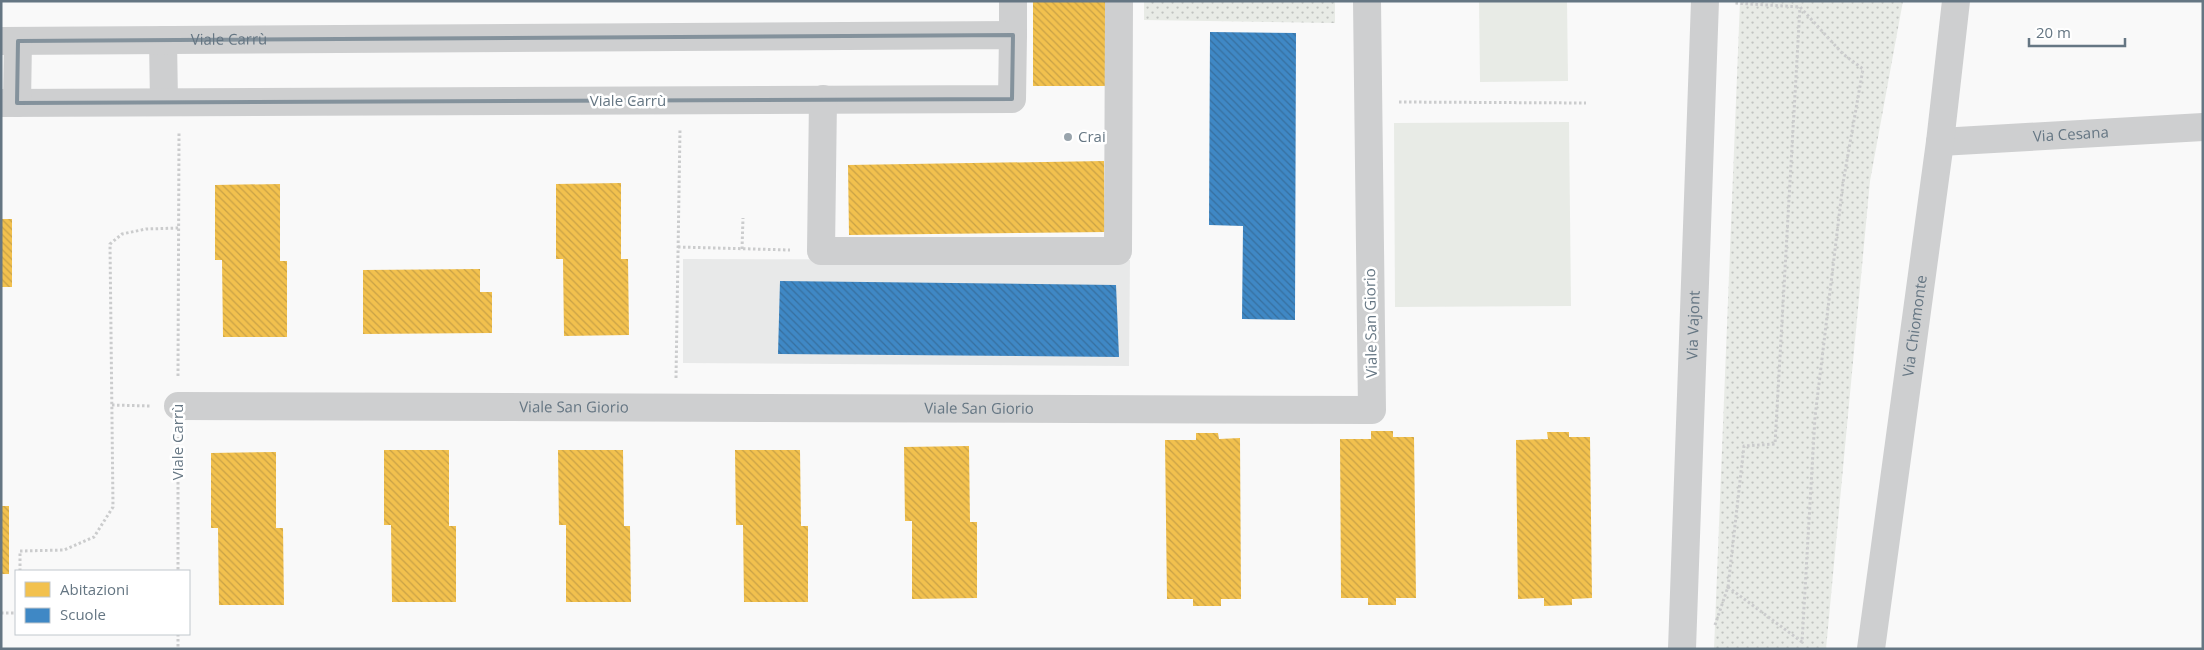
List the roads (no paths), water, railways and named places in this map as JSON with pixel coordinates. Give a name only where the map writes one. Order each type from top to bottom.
[{"type":"street","name":"Viale Carrù","points":[[1013,1],[1013,35],[1012,99],[9,103],[9,41],[1013,35]]},
{"type":"street","points":[[823,100],[821,251],[1118,251],[1119,1]]},
{"type":"street","name":"Viale San Giorio","points":[[178,406],[1372,410],[1367,1]]},
{"type":"street","name":"Via Vajont","points":[[1682,649],[1704,1]]},
{"type":"street","name":"Via Chiomonte","points":[[1871,649],[1940,142],[1956,1]]},
{"type":"street","points":[[163,40],[172,102]]},
{"type":"street","name":"Via Cesana","points":[[1940,142],[2203,127]]},
{"type":"place","name":"Crai","points":[[1068,137]]}]
